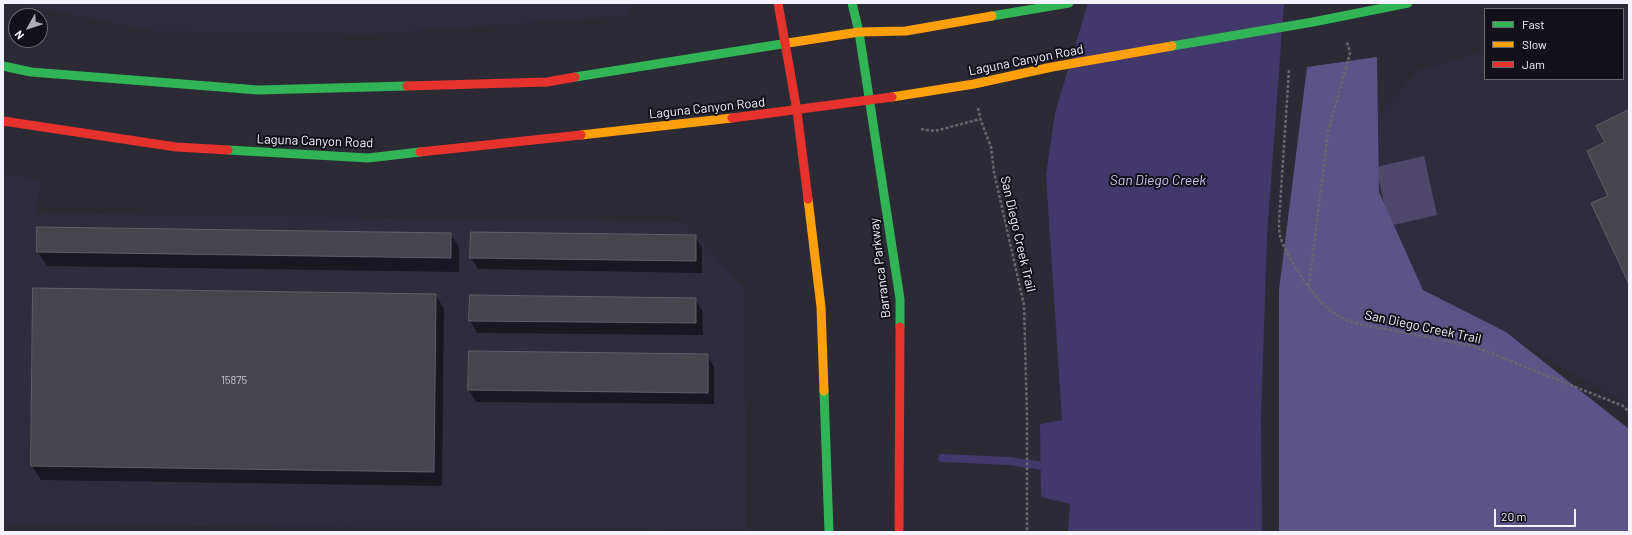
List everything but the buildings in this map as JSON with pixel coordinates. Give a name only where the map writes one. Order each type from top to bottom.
[{"type":"main road","points":[[778,3],[797,111],[821,307],[829,532]]},
{"type":"main road","name":"Barranca Parkway","points":[[852,3],[859,32],[868,101],[900,299],[899,532]]},
{"type":"main road","points":[[3,66],[31,72],[258,90],[547,82],[786,42],[859,32],[906,31],[1066,3]]},
{"type":"main road","name":"Laguna Canyon Road","points":[[3,121],[176,147],[368,158],[797,111],[868,101],[974,84],[1052,67],[1313,22],[1408,3]]},
{"type":"path","points":[[1309,287],[1328,132],[1350,53],[1342,16]]},
{"type":"path","name":"San Diego Creek Trail","points":[[1289,70],[1278,221],[1280,237],[1289,257],[1309,287],[1326,308],[1340,317],[1354,323],[1473,346],[1622,406],[1629,412]]},
{"type":"path","name":"San Diego Creek Trail","points":[[921,129],[935,131],[980,119],[991,147],[994,172],[1024,305],[1027,416],[1027,532]]},
{"type":"shaded area","points":[[13,3],[636,3],[626,16],[373,34],[152,31],[48,10],[48,8],[38,8]]},
{"type":"shaded area","points":[[1629,12],[1629,405],[1567,371],[1506,332],[1423,290],[1379,192],[1378,115],[1419,70],[1484,51],[1484,80],[1624,80],[1624,13]]},
{"type":"shaded area","points":[[1377,57],[1379,192],[1423,290],[1506,332],[1629,429],[1629,532],[1279,532],[1279,290],[1307,67]]},
{"type":"shaded area","points":[[1424,156],[1437,215],[1389,226],[1376,167]]},
{"type":"shaded area","points":[[3,173],[42,180],[35,213],[684,222],[745,288],[746,529],[3,525]]},
{"type":"water","name":"San Diego Creek","points":[[1088,3],[1284,3],[1267,236],[1261,417],[1262,532],[1068,532],[1070,504],[1041,497],[1040,424],[1062,420],[1046,175],[1055,113]]},
{"type":"waterway","points":[[942,458],[1009,461],[1050,467]]},
{"type":"traffic: fast","points":[[852,3],[859,32],[900,299],[900,327]]},
{"type":"traffic: fast","points":[[992,16],[1069,3]]},
{"type":"traffic: fast","points":[[1172,46],[1313,22],[1408,3]]},
{"type":"traffic: fast","points":[[575,77],[788,43]]},
{"type":"traffic: fast","points":[[3,66],[31,72],[258,90],[407,86]]},
{"type":"traffic: fast","points":[[228,150],[368,158],[420,152]]},
{"type":"traffic: fast","points":[[824,391],[829,532]]},
{"type":"traffic: slow","points":[[788,43],[859,32],[906,31],[992,16]]},
{"type":"traffic: slow","points":[[892,97],[974,84],[1052,67],[1172,46]]},
{"type":"traffic: slow","points":[[581,135],[732,118]]},
{"type":"traffic: slow","points":[[808,199],[821,307],[824,391]]},
{"type":"traffic: jam","points":[[778,3],[797,111],[808,199]]},
{"type":"traffic: jam","points":[[407,86],[547,82],[575,77]]},
{"type":"traffic: jam","points":[[732,118],[892,97]]},
{"type":"traffic: jam","points":[[3,121],[176,147],[228,150]]},
{"type":"traffic: jam","points":[[420,152],[581,135]]},
{"type":"traffic: jam","points":[[899,532],[900,327]]}]
